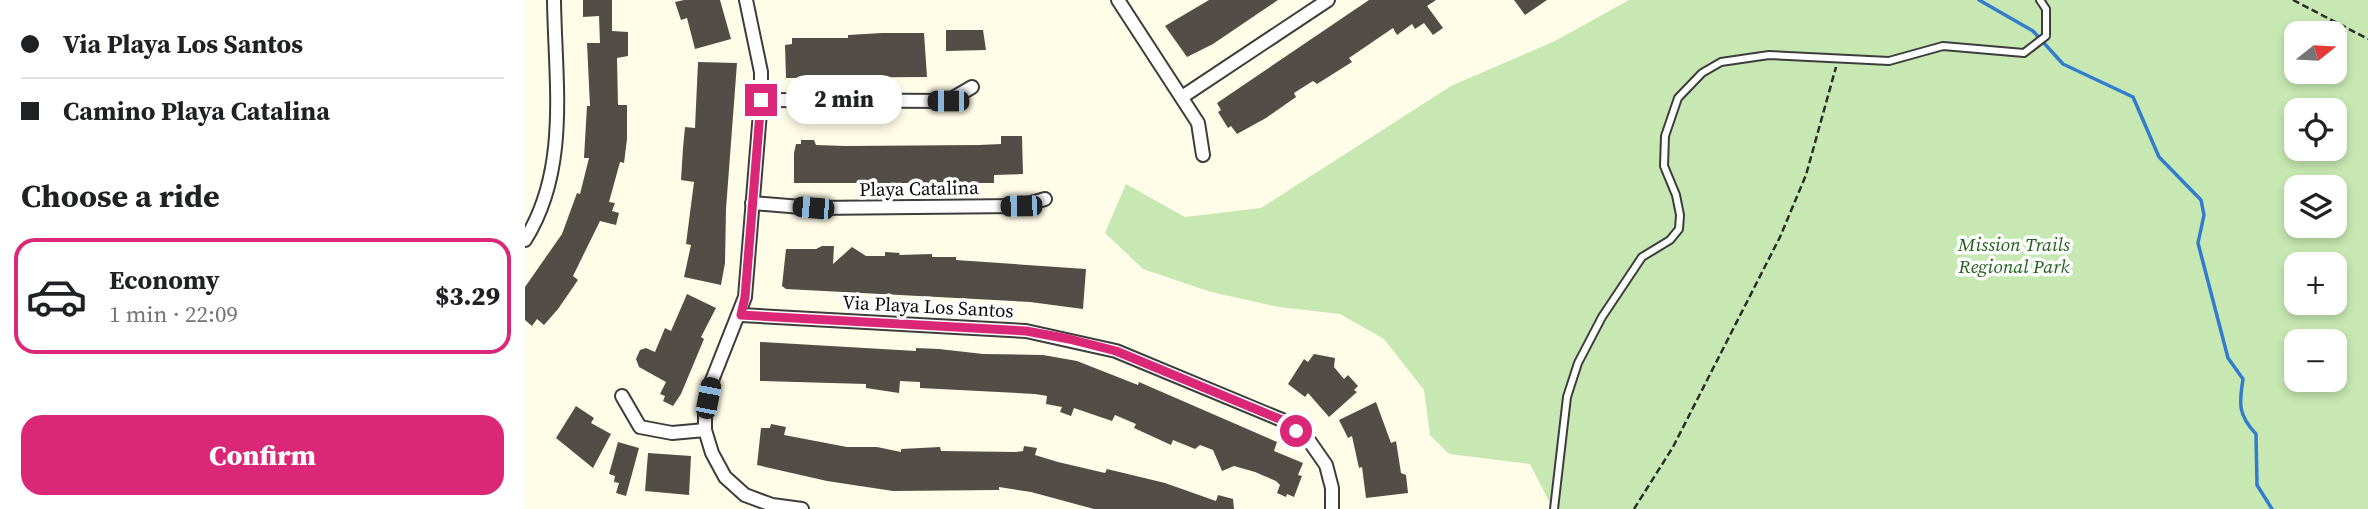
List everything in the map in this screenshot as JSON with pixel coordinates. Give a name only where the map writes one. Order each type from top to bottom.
[{"type":"street","points":[[525,240],[541,211],[553,173],[556,146],[554,0]]},
{"type":"street","points":[[746,0],[761,72],[761,100],[745,297],[741,315],[711,383],[705,430],[712,453],[725,477],[745,495],[772,505],[802,509]]},
{"type":"street","points":[[1118,0],[1198,123],[1203,155]]},
{"type":"street","points":[[1182,97],[1328,0]]},
{"type":"street","points":[[761,100],[948,101],[972,87]]},
{"type":"street","name":"Playa Catalina","points":[[752,203],[813,208],[1021,206],[1045,199]]},
{"type":"street","name":"Via Playa Los Santos","points":[[741,315],[1026,331],[1116,351],[1282,420],[1310,442],[1326,465],[1332,488],[1332,509]]},
{"type":"street","points":[[622,396],[640,427],[672,433],[705,430]]},
{"type":"lane","points":[[1554,509],[1567,397],[1578,363],[1602,317],[1641,257],[1670,240],[1679,229],[1680,215],[1664,166],[1665,136],[1678,98],[1702,73],[1721,62],[1769,55],[1889,61],[1943,46],[2024,53],[2046,36],[2046,9],[2040,0]]},
{"type":"path","points":[[2293,0],[2368,39]]},
{"type":"path","points":[[1634,509],[1673,447],[1780,237],[1805,175],[1837,60]]},
{"type":"green space","name":"Mission Trails Regional Park","points":[[1629,0],[2368,0],[2368,509],[1553,509],[1530,464],[1449,454],[1430,435],[1424,390],[1384,339],[1340,314],[1279,307],[1211,292],[1143,269],[1105,233],[1126,184],[1185,217],[1261,208],[1451,86],[1555,41]]},
{"type":"building","points":[[583,0],[612,0],[612,31],[628,32],[628,56],[617,58],[618,105],[627,105],[627,139],[624,163],[620,162],[609,202],[615,203],[612,211],[619,213],[616,225],[600,221],[573,276],[578,280],[558,309],[544,325],[537,319],[532,326],[525,320],[525,287],[562,234],[577,193],[580,194],[589,158],[584,158],[587,106],[590,106],[587,43],[600,43],[599,16],[583,17]]},
{"type":"building","points":[[720,0],[731,39],[695,49],[687,18],[681,20],[675,2]]},
{"type":"building","points":[[1209,0],[1278,0],[1213,44],[1187,57],[1165,26]]},
{"type":"building","points":[[1369,0],[1436,0],[1427,6],[1443,28],[1433,35],[1424,23],[1415,29],[1412,24],[1397,35],[1393,28],[1349,58],[1352,62],[1317,84],[1313,81],[1294,93],[1296,97],[1266,118],[1237,134],[1231,126],[1228,128],[1218,112],[1221,110],[1217,103]]},
{"type":"building","points":[[1514,0],[1547,0],[1525,15]]},
{"type":"building","points":[[946,30],[983,30],[986,50],[946,51]]},
{"type":"building","points":[[924,33],[927,77],[786,78],[785,45],[792,44],[792,38],[848,38],[848,35]]},
{"type":"building","points":[[698,62],[737,63],[726,209],[725,263],[721,285],[684,277],[691,245],[686,244],[694,182],[681,180],[683,148],[685,127],[695,128]]},
{"type":"building","points":[[1001,136],[1022,136],[1023,174],[994,175],[994,183],[794,183],[794,153],[796,144],[801,144],[801,140],[814,140],[816,145],[845,146],[979,145],[1001,144]]},
{"type":"building","points":[[834,246],[833,264],[852,247],[866,256],[885,256],[885,252],[900,253],[899,255],[932,254],[932,257],[956,257],[956,260],[1086,269],[1083,309],[1030,302],[786,289],[782,286],[786,249],[816,249]]},
{"type":"building","points":[[687,294],[716,308],[701,337],[704,339],[681,394],[673,406],[663,401],[665,396],[660,394],[666,382],[639,367],[636,359],[640,350],[646,348],[655,352],[665,328],[671,331]]},
{"type":"building","points":[[760,342],[1043,355],[1077,361],[1138,385],[1139,382],[1277,442],[1274,451],[1303,463],[1298,475],[1302,476],[1294,497],[1287,494],[1286,497],[1277,493],[1280,485],[1276,481],[1255,472],[1234,466],[1222,471],[1213,450],[1200,445],[1195,449],[1173,440],[1171,445],[1134,428],[1136,424],[1115,415],[1112,421],[1074,408],[1071,416],[1060,412],[1062,407],[1046,404],[1047,396],[920,388],[920,382],[900,381],[899,393],[866,388],[866,384],[760,381]]},
{"type":"building","points":[[1314,354],[1335,358],[1334,367],[1344,379],[1348,375],[1358,386],[1354,390],[1357,392],[1329,417],[1308,393],[1305,397],[1288,384],[1304,359],[1308,362]]},
{"type":"building","points":[[1376,402],[1391,443],[1396,441],[1401,473],[1406,475],[1408,493],[1366,498],[1362,467],[1359,468],[1352,436],[1348,438],[1339,420]]},
{"type":"building","points":[[576,406],[594,418],[591,423],[611,434],[593,468],[556,438]]},
{"type":"building","points":[[771,424],[786,427],[784,435],[847,447],[877,447],[901,452],[901,449],[940,447],[941,451],[1016,452],[1023,451],[1024,446],[1037,448],[1035,455],[1058,462],[1105,473],[1107,469],[1165,483],[1216,501],[1218,495],[1233,499],[1234,509],[1094,509],[1031,492],[999,487],[999,490],[893,491],[827,481],[757,465],[761,428],[770,428]]},
{"type":"building","points":[[618,442],[639,448],[626,496],[616,493],[619,483],[614,482],[615,476],[609,474]]},
{"type":"building","points":[[648,453],[691,456],[689,495],[645,491]]},
{"type":"waterway","points":[[1979,0],[2033,31],[2063,64],[2133,97],[2159,157],[2201,200],[2204,215],[2198,243],[2228,358],[2243,379],[2241,409],[2256,434],[2257,485],[2272,509]]},
{"type":"route","points":[[761,100],[745,297],[741,315],[1026,331],[1091,343],[1282,420],[1296,431]]}]
